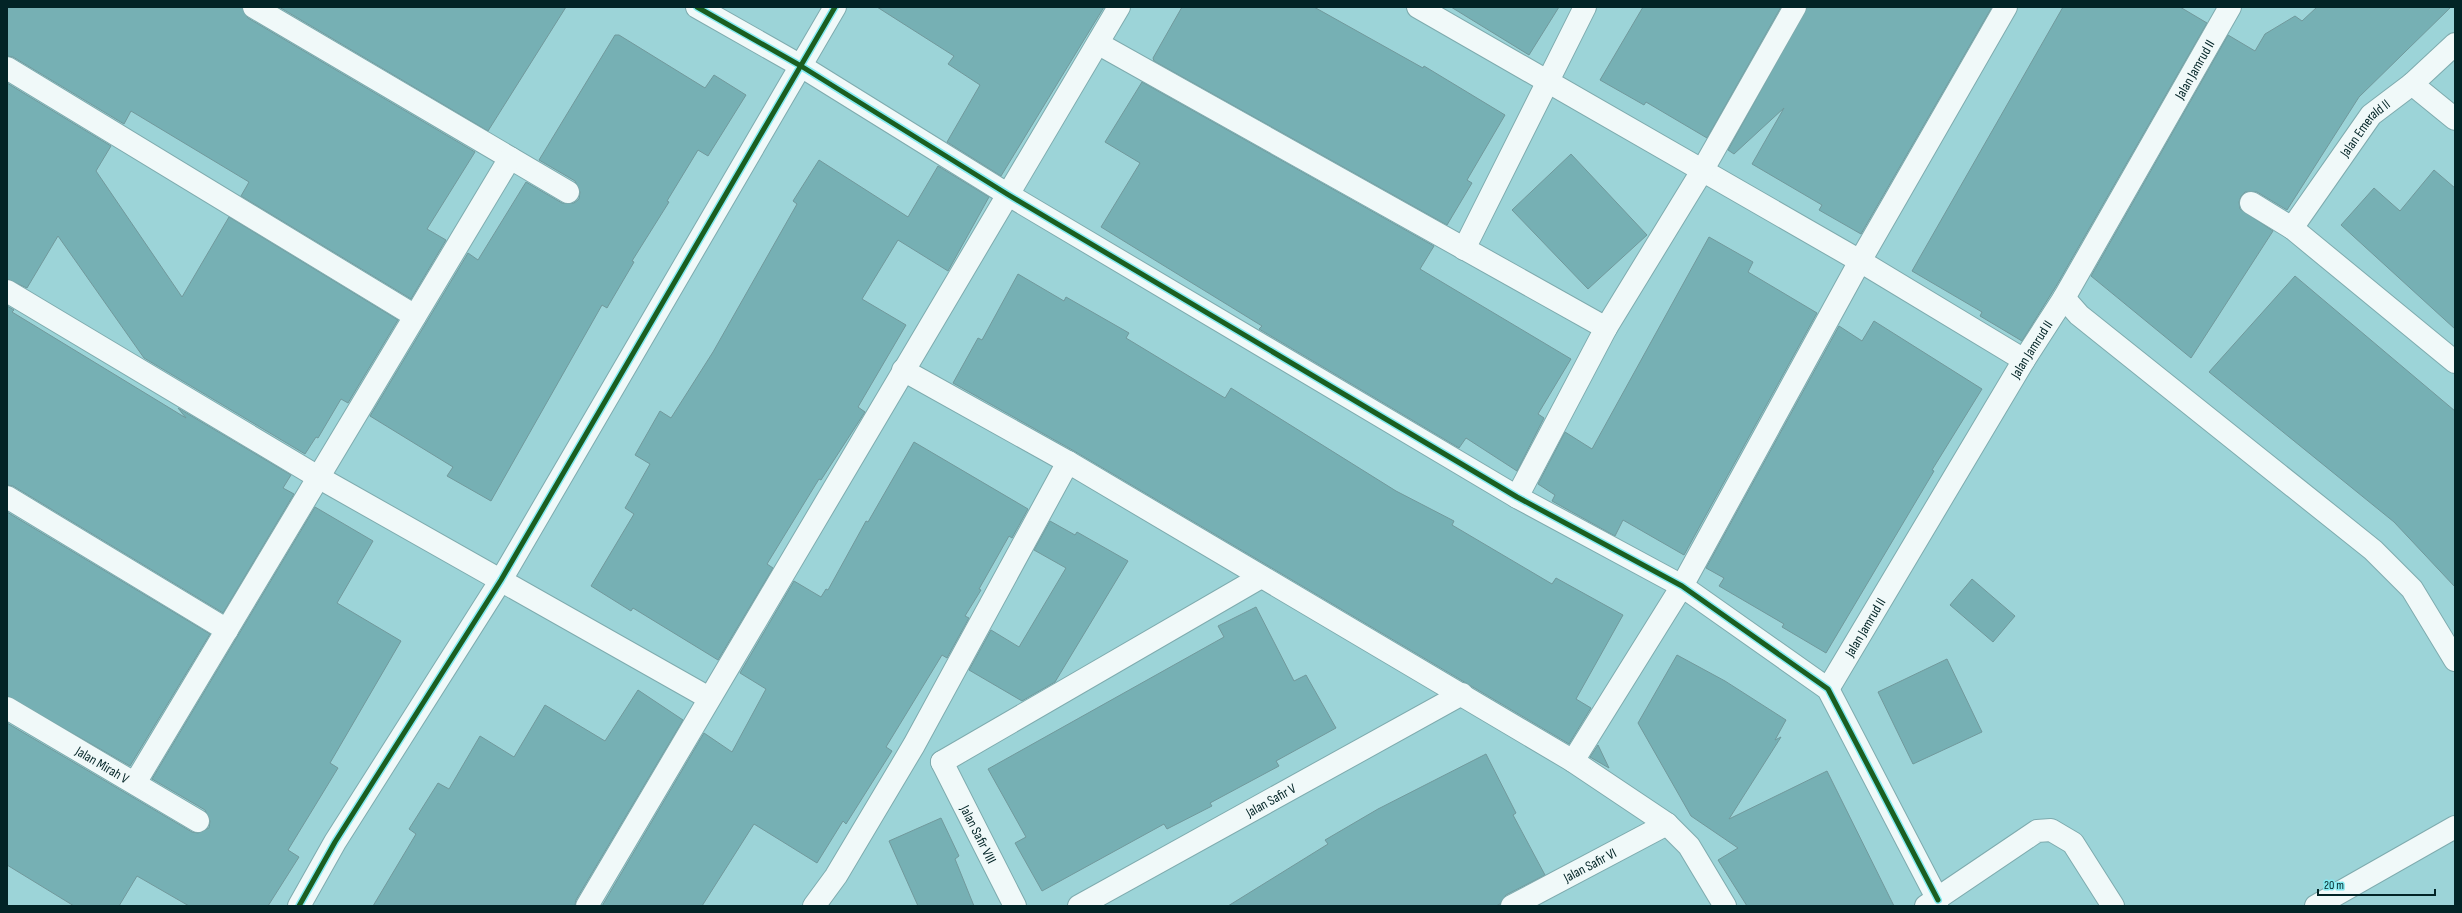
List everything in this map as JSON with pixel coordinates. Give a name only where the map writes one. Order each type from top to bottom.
[{"type":"street","points":[[254,7],[568,192]]},
{"type":"street","points":[[697,7],[801,66],[1007,194],[1517,498],[1682,586],[1828,689],[1932,903],[2036,832],[2050,830],[2073,843],[2113,906]]},
{"type":"street","points":[[299,906],[335,842],[501,580],[835,7]]},
{"type":"street","points":[[586,906],[1007,194],[1099,44],[1119,7]]},
{"type":"street","points":[[1418,7],[1860,261],[2024,360]]},
{"type":"street","points":[[1464,249],[1585,7]]},
{"type":"street","points":[[1517,498],[1606,328],[1702,171],[1795,7]]},
{"type":"street","points":[[1573,761],[1682,586],[1860,261],[2006,7]]},
{"type":"street","name":"Jalan Jamrud II","points":[[1828,689],[2024,360],[2064,298],[2230,7]]},
{"type":"street","points":[[1099,44],[1606,328]]},
{"type":"street","name":"Jalan Emerald II","points":[[2292,228],[2371,116],[2412,84],[2455,44]]},
{"type":"street","points":[[7,68],[415,316]]},
{"type":"street","points":[[2412,84],[2455,119]]},
{"type":"street","points":[[135,784],[510,158]]},
{"type":"street","points":[[2251,203],[2292,228],[2455,362]]},
{"type":"street","points":[[7,291],[318,477],[709,698]]},
{"type":"street","points":[[2064,298],[2085,320],[2373,550],[2412,589],[2455,660]]},
{"type":"street","points":[[903,370],[1068,462],[1573,761],[1667,824],[1689,846],[1725,906]]},
{"type":"street","points":[[814,906],[836,876],[914,745],[1068,462]]},
{"type":"street","points":[[7,497],[227,630]]},
{"type":"street","points":[[914,745],[942,762],[1261,577]]},
{"type":"street","name":"Jalan Safir V","points":[[1079,906],[1462,694]]},
{"type":"street","name":"Jalan Mirah V","points":[[7,708],[198,821]]},
{"type":"street","name":"Jalan Safir VIII","points":[[942,762],[1015,906]]},
{"type":"street","name":"Jalan Safir VI","points":[[1512,906],[1667,824]]},
{"type":"street","points":[[2316,906],[2455,827]]},
{"type":"building","points":[[7,7],[242,7],[248,18],[475,152],[427,229],[446,240],[411,299],[241,196],[249,182],[131,111],[124,124],[13,57],[7,56]]},
{"type":"building","points":[[279,7],[566,7],[488,131]]},
{"type":"building","points":[[877,7],[1104,7],[1001,176],[947,142],[980,85],[948,64],[954,56]]},
{"type":"building","points":[[1182,7],[1314,7],[1423,68],[1424,66],[1505,115],[1467,180],[1472,183],[1447,225],[1154,61],[1153,58]]},
{"type":"building","points":[[1451,7],[1559,7],[1529,55]]},
{"type":"building","points":[[1643,7],[1781,7],[1707,138],[1646,102],[1644,105],[1600,80]]},
{"type":"building","points":[[1807,7],[1992,7],[1861,234],[1819,210],[1822,205],[1752,164],[1784,108],[1734,154],[1728,150]]},
{"type":"building","points":[[2063,7],[2180,7],[2207,23],[2058,283],[2022,341],[1980,316],[1982,312],[1912,271]]},
{"type":"building","points":[[2317,7],[2451,7],[2359,97],[2287,210],[2257,192],[2245,192],[2241,196],[2239,202],[2240,209],[2273,231],[2191,358],[2091,276],[2228,35],[2255,51],[2265,34],[2295,16],[2302,21]]},
{"type":"building","points":[[615,35],[619,35],[705,88],[714,75],[746,95],[708,156],[698,150],[667,201],[669,202],[632,261],[634,262],[607,308],[602,305],[491,501],[447,476],[453,467],[370,416],[468,253],[478,260],[526,182],[562,203],[574,203],[579,199],[580,192],[575,181],[539,160]]},
{"type":"building","points":[[1142,82],[1434,246],[1420,269],[1571,359],[1538,414],[1544,418],[1517,471],[1466,438],[1459,448],[1259,329],[1262,326],[1101,227],[1140,163],[1105,142]]},
{"type":"building","points":[[7,83],[111,146],[96,171],[182,297],[229,217],[398,320],[348,403],[341,399],[318,438],[316,437],[305,454],[144,358],[58,236],[27,288],[7,279]]},
{"type":"building","points":[[1571,154],[1647,235],[1588,289],[1512,210]]},
{"type":"building","points":[[819,160],[908,217],[938,166],[989,197],[948,271],[898,240],[862,299],[906,325],[858,407],[865,412],[821,480],[819,479],[767,564],[773,568],[718,660],[633,608],[631,611],[591,586],[634,514],[625,508],[650,464],[635,455],[660,411],[671,418],[713,352],[797,204],[793,201]]},
{"type":"building","points":[[2434,170],[2455,188],[2455,329],[2341,225],[2374,188],[2400,211]]},
{"type":"building","points":[[1709,237],[1753,262],[1748,272],[1817,313],[1684,555],[1623,520],[1615,536],[1552,501],[1555,495],[1538,484],[1565,432],[1592,449]]},
{"type":"building","points":[[1018,274],[1064,301],[1066,297],[1129,333],[1126,338],[1225,398],[1231,388],[1396,491],[1454,521],[1452,525],[1552,584],[1556,578],[1623,615],[1576,699],[1591,708],[1569,744],[1074,451],[953,383],[978,338],[982,340]]},
{"type":"building","points":[[2295,276],[2455,411],[2455,587],[2394,522],[2209,372]]},
{"type":"building","points":[[7,306],[14,310],[12,312],[186,418],[178,408],[291,475],[283,488],[294,494],[223,613],[13,486],[7,485]]},
{"type":"building","points":[[1874,321],[1982,389],[1932,470],[1934,471],[1826,653],[1782,627],[1784,624],[1719,586],[1724,578],[1706,568],[1839,326],[1862,341]]},
{"type":"building","points":[[914,442],[1028,509],[1012,538],[1009,536],[979,589],[981,590],[965,616],[969,618],[947,658],[942,655],[886,747],[892,751],[846,824],[843,821],[817,863],[754,824],[702,906],[602,906],[704,733],[732,752],[766,689],[740,673],[794,581],[821,597],[826,589],[828,590],[866,521],[868,522]]},
{"type":"building","points":[[315,507],[373,541],[337,603],[401,641],[330,763],[338,768],[288,850],[299,857],[268,906],[189,906],[137,876],[119,906],[74,906],[7,865],[7,723],[192,832],[198,833],[209,828],[210,821],[205,810],[152,779]]},
{"type":"building","points":[[7,512],[210,634],[130,766],[7,696]]},
{"type":"building","points":[[1050,521],[1075,535],[1077,532],[1128,561],[1055,682],[1022,701],[969,670],[991,630],[1019,647],[1066,568],[1034,550]]},
{"type":"building","points":[[1972,579],[2015,616],[1993,642],[1950,605]]},
{"type":"building","points":[[1256,607],[1294,681],[1306,675],[1336,728],[1276,761],[1279,766],[1210,803],[1212,806],[1167,829],[1164,824],[1042,891],[1015,843],[1026,837],[988,769],[1224,637],[1218,626]]},
{"type":"building","points":[[1677,655],[1725,681],[1786,720],[1775,740],[1781,737],[1729,819],[1827,771],[1894,906],[1747,906],[1718,860],[1738,848],[1691,816],[1638,723]]},
{"type":"building","points":[[1947,659],[1982,732],[1913,764],[1878,692]]},
{"type":"building","points":[[638,690],[683,720],[576,900],[575,906],[373,906],[416,834],[409,829],[438,783],[449,789],[480,736],[514,757],[545,705],[605,741]]},
{"type":"building","points":[[1598,745],[1609,768],[1590,757]]},
{"type":"building","points":[[1486,754],[1516,813],[1513,815],[1545,875],[1506,895],[1500,904],[1496,906],[1228,906],[1328,844],[1325,840],[1378,809]]},
{"type":"building","points":[[941,818],[959,856],[955,859],[974,906],[918,906],[889,841]]},
{"type":"cycle path","points":[[697,7],[801,66],[1007,194],[1517,497],[1682,586],[1828,689],[1938,900]]},
{"type":"cycle path","points":[[299,906],[335,842],[501,580],[835,7]]}]
